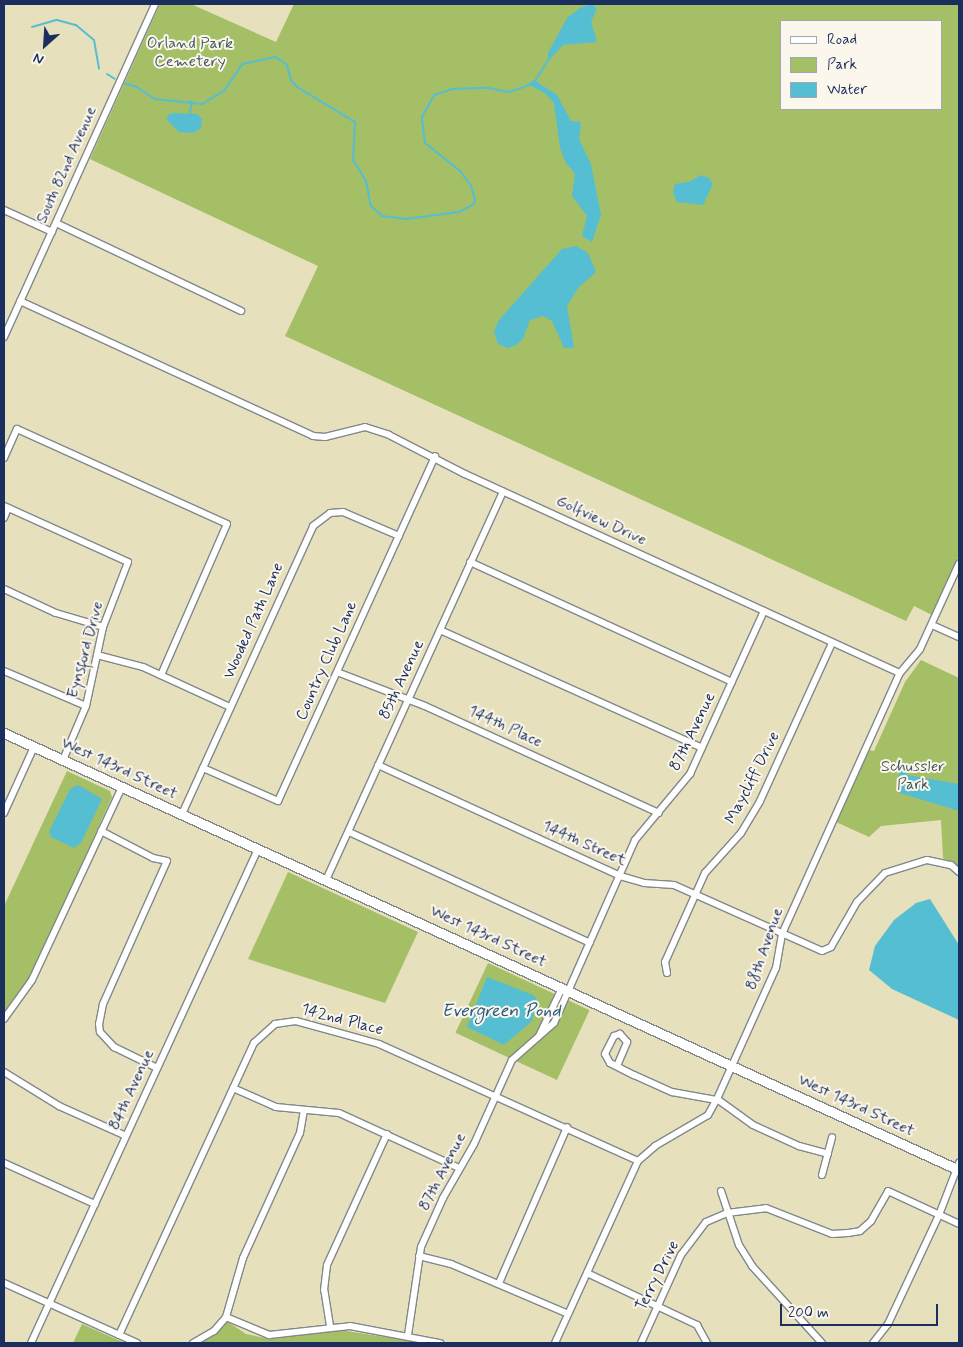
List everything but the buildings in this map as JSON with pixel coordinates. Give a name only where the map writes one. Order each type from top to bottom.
[{"type":"main road","name":"West 143rd Street","points":[[4,733],[732,1066],[959,1167]]},
{"type":"street","name":"South 82nd Avenue","points":[[4,337],[155,4]]},
{"type":"street","points":[[4,210],[52,232]]},
{"type":"street","points":[[56,223],[241,311]]},
{"type":"street","name":"Golfview Drive","points":[[20,301],[288,425],[325,437],[366,427],[435,456],[503,491],[900,673]]},
{"type":"street","points":[[4,458],[17,429],[227,524],[161,675]]},
{"type":"street","name":"Country Club Lane","points":[[203,768],[278,801],[435,456]]},
{"type":"street","name":"85th Avenue","points":[[326,880],[503,491]]},
{"type":"street","points":[[4,518],[6,507]]},
{"type":"street","name":"Eynsford Drive","points":[[6,507],[128,562],[103,627],[86,706],[63,760]]},
{"type":"street","name":"Wooded Path Lane","points":[[182,814],[316,523],[330,513],[343,512],[399,536]]},
{"type":"street","points":[[470,562],[732,682]]},
{"type":"street","name":"88th Avenue","points":[[555,1343],[638,1161],[655,1146],[708,1115],[716,1100],[776,968],[782,934],[900,673],[914,657],[932,625],[959,564]]},
{"type":"street","points":[[4,590],[56,613],[103,627]]},
{"type":"street","name":"87th Avenue","points":[[408,1335],[419,1256],[512,1060],[539,1036],[550,1029],[565,989],[590,943],[635,840],[690,774],[764,611]]},
{"type":"street","points":[[932,625],[959,637]]},
{"type":"street","points":[[440,630],[702,748]]},
{"type":"street","name":"Maycliff Drive","points":[[667,973],[665,962],[705,873],[741,833],[760,800],[832,643]]},
{"type":"street","points":[[97,655],[129,662],[230,707]]},
{"type":"street","points":[[4,671],[86,706]]},
{"type":"street","name":"144th Place","points":[[336,672],[407,701],[425,706],[659,813]]},
{"type":"street","points":[[4,813],[34,746]]},
{"type":"street","name":"144th Street","points":[[378,765],[620,876],[644,883],[674,885],[782,934],[826,950],[865,891],[885,873],[927,860],[951,865],[959,872]]},
{"type":"street","points":[[4,1019],[32,980],[122,787]]},
{"type":"street","points":[[101,831],[153,858],[167,861],[104,1004],[100,1032],[114,1047],[157,1068]]},
{"type":"street","points":[[349,832],[590,943]]},
{"type":"street","name":"84th Avenue","points":[[31,1343],[258,849]]},
{"type":"street","name":"142nd Place","points":[[119,1335],[259,1035],[275,1024],[296,1021],[379,1044],[567,1127],[638,1161]]},
{"type":"street","points":[[617,1066],[627,1042],[620,1034],[614,1036],[605,1054],[606,1059],[617,1066],[672,1092],[716,1100],[753,1125],[799,1146],[828,1154]]},
{"type":"street","points":[[4,1072],[59,1106],[126,1136]]},
{"type":"street","points":[[233,1088],[272,1106],[339,1113],[460,1168]]},
{"type":"street","points":[[193,1343],[214,1331],[226,1317],[243,1258],[300,1132],[304,1110]]},
{"type":"street","points":[[499,1283],[567,1127]]},
{"type":"street","points":[[330,1326],[324,1290],[327,1265],[387,1134]]},
{"type":"street","points":[[822,1175],[832,1138]]},
{"type":"street","points":[[4,1162],[95,1204]]},
{"type":"street","points":[[873,1343],[888,1324],[939,1215],[959,1167]]},
{"type":"street","points":[[721,1191],[738,1245],[752,1266],[822,1343]]},
{"type":"street","name":"Terry Drive","points":[[640,1343],[681,1256],[706,1222],[727,1212],[766,1208],[832,1234],[848,1234],[860,1230],[871,1221],[888,1191],[939,1215]]},
{"type":"street","points":[[939,1215],[959,1224]]},
{"type":"street","points":[[419,1256],[451,1264],[568,1314]]},
{"type":"street","points":[[587,1273],[697,1325],[707,1343]]},
{"type":"street","points":[[4,1283],[137,1343]]},
{"type":"street","points":[[226,1317],[269,1335],[330,1326],[350,1326],[408,1335],[440,1343]]},
{"type":"green space","name":"Orland Park Cemetery","points":[[160,4],[191,4],[276,42],[294,4],[959,4],[959,555],[932,615],[914,606],[906,621],[285,336],[318,266],[90,159]]},
{"type":"green space","name":"Schussler Park","points":[[921,660],[959,678],[959,868],[943,858],[941,820],[881,826],[869,837],[836,822],[869,750],[874,751],[905,682]]},
{"type":"green space","points":[[67,771],[110,791],[112,797],[30,979],[4,1015],[4,906]]},
{"type":"green space","points":[[288,872],[418,932],[385,1003],[248,959]]},
{"type":"green space","points":[[488,963],[590,1010],[557,1080],[455,1033]]},
{"type":"green space","points":[[228,1322],[246,1334],[270,1339],[340,1330],[424,1343],[201,1343]]},
{"type":"green space","points":[[82,1324],[125,1343],[73,1343]]},
{"type":"water","points":[[592,4],[597,9],[591,21],[597,42],[563,45],[548,61],[548,53],[567,18],[580,8]]},
{"type":"water","points":[[534,80],[557,95],[571,121],[581,122],[579,139],[591,164],[601,215],[592,242],[582,236],[587,216],[572,196],[575,174],[566,163],[560,148],[554,103],[545,93],[528,84]]},
{"type":"water","points":[[173,113],[197,114],[202,119],[201,128],[193,133],[179,132],[167,120],[168,115]]},
{"type":"water","points":[[701,175],[709,178],[713,184],[703,205],[677,202],[673,193],[675,184],[689,182]]},
{"type":"water","points":[[576,246],[588,253],[596,272],[578,288],[567,306],[574,348],[564,348],[552,321],[543,316],[530,320],[523,339],[516,345],[508,348],[498,344],[494,331],[499,320],[562,249]]},
{"type":"water","points":[[900,764],[907,775],[959,784],[959,811],[900,793],[897,790]]},
{"type":"water","points":[[78,785],[102,799],[81,843],[74,848],[51,837],[49,832],[70,789]]},
{"type":"water","points":[[930,899],[959,945],[959,1020],[892,989],[869,970],[875,946],[894,920],[916,903]]},
{"type":"water","name":"Evergreen Pond","points":[[487,977],[533,995],[539,1002],[531,1022],[504,1045],[467,1027]]},
{"type":"waterway","points":[[652,4],[660,4]]},
{"type":"waterway","points":[[32,27],[57,20],[76,25],[94,40],[99,69]]},
{"type":"waterway","points":[[123,83],[137,87],[155,99],[202,104],[224,91],[242,64],[276,57],[287,65],[291,80],[297,87],[355,122],[353,160],[366,181],[371,206],[382,216],[406,219],[459,212],[474,204],[475,200],[471,186],[460,171],[425,143],[422,117],[434,95],[452,89],[488,88],[509,92],[529,85]]},
{"type":"waterway","points":[[535,81],[548,60]]},
{"type":"waterway","points":[[107,74],[115,79]]},
{"type":"waterway","points":[[190,113],[192,101]]}]
